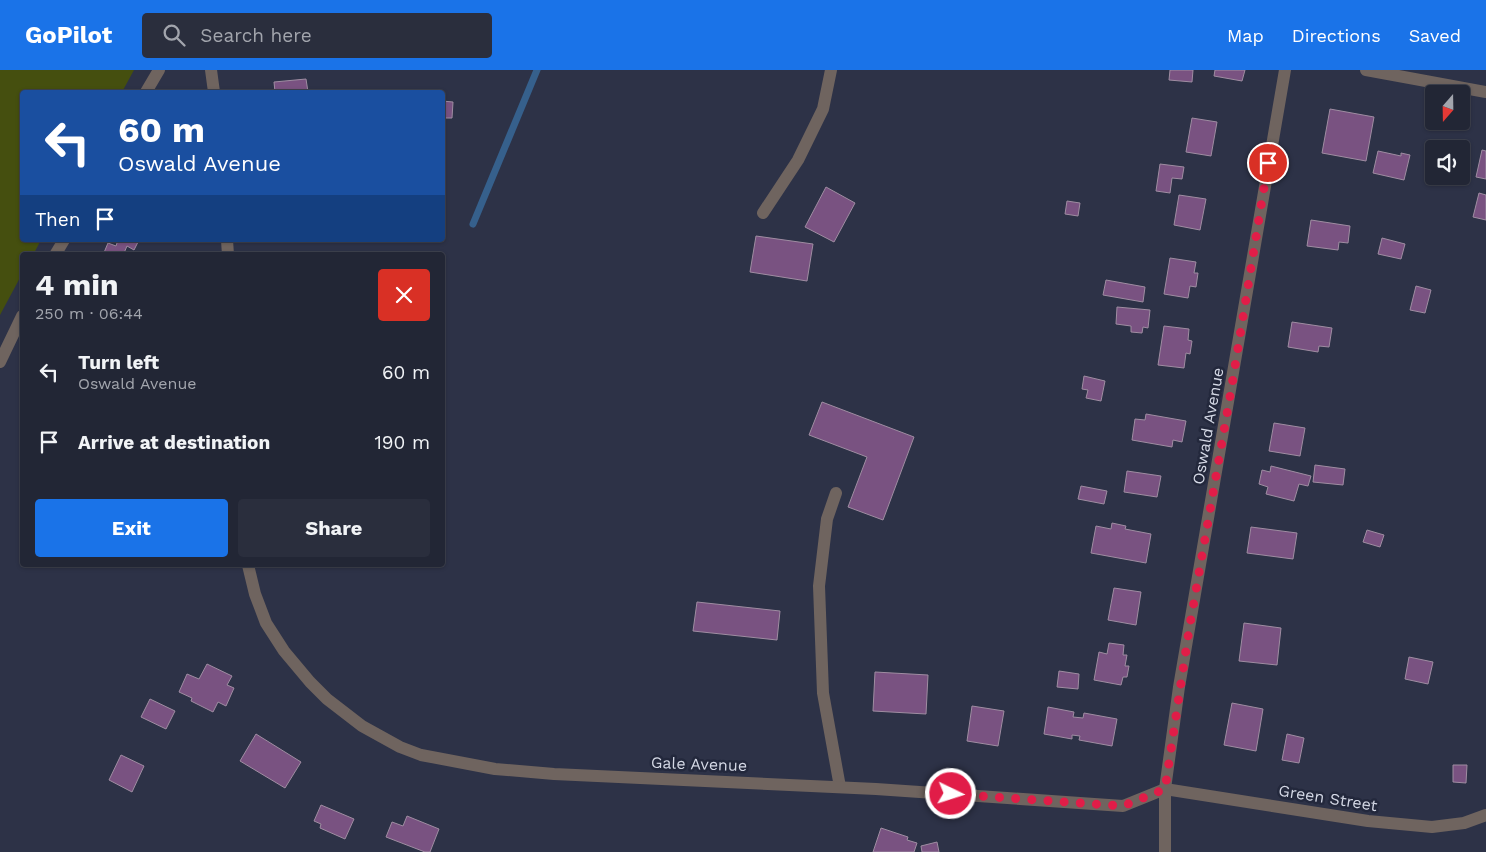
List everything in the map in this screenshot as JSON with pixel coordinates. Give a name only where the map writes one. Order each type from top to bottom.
[{"type":"street","points":[[147,90],[159,70]]},
{"type":"street","points":[[211,70],[214,90]]},
{"type":"street","points":[[763,213],[798,160],[823,109],[831,70]]},
{"type":"street","name":"Oswald Avenue","points":[[1165,789],[1189,627],[1285,70]]},
{"type":"street","points":[[1366,70],[1486,92]]},
{"type":"street","points":[[0,362],[20,320]]},
{"type":"street","points":[[836,493],[827,519],[819,586],[823,693],[840,787]]},
{"type":"street","name":"Gale Avenue","points":[[248,567],[250,579],[260,609],[274,638],[294,665],[327,699],[362,726],[400,747],[421,755],[495,769],[544,773],[840,787],[1123,806],[1165,789]]},
{"type":"street","points":[[1165,789],[1165,852]]},
{"type":"street","name":"Green Street","points":[[1165,789],[1368,821],[1432,827],[1464,823],[1486,815]]},
{"type":"green space","points":[[0,70],[134,70],[123,90],[20,90],[20,242],[40,242],[35,252],[20,252],[20,278],[0,315]]},
{"type":"building","points":[[1170,70],[1193,70],[1192,82],[1169,80]]},
{"type":"building","points":[[1215,70],[1245,70],[1242,81],[1214,76]]},
{"type":"building","points":[[306,79],[308,90],[275,90],[274,82]]},
{"type":"building","points":[[445,101],[453,102],[452,118],[445,118]]},
{"type":"building","points":[[1330,109],[1374,117],[1366,161],[1322,153]]},
{"type":"building","points":[[1192,118],[1217,122],[1211,156],[1186,152]]},
{"type":"building","points":[[1482,150],[1486,151],[1486,179],[1476,177]]},
{"type":"building","points":[[1378,151],[1401,156],[1401,153],[1410,155],[1404,180],[1373,173]]},
{"type":"building","points":[[1160,164],[1184,167],[1182,179],[1172,178],[1170,193],[1156,191]]},
{"type":"building","points":[[826,187],[855,203],[834,242],[805,227]]},
{"type":"building","points":[[1479,193],[1486,195],[1486,220],[1473,217]]},
{"type":"building","points":[[1179,195],[1206,199],[1200,230],[1174,225]]},
{"type":"building","points":[[1067,201],[1080,203],[1078,216],[1065,214]]},
{"type":"building","points":[[1311,220],[1350,226],[1348,243],[1339,242],[1338,250],[1307,246]]},
{"type":"building","points":[[756,236],[813,244],[807,281],[750,272]]},
{"type":"building","points":[[1382,238],[1405,244],[1401,259],[1378,254]]},
{"type":"building","points":[[117,242],[138,242],[134,250],[127,246],[124,252],[104,252],[108,243],[116,246]]},
{"type":"building","points":[[1170,258],[1196,262],[1194,273],[1198,273],[1196,287],[1190,286],[1188,298],[1164,294]]},
{"type":"building","points":[[1106,280],[1145,287],[1143,302],[1103,295]]},
{"type":"building","points":[[1416,286],[1431,290],[1425,313],[1410,310]]},
{"type":"building","points":[[1117,307],[1150,310],[1148,328],[1143,327],[1142,333],[1131,332],[1131,326],[1116,324]]},
{"type":"building","points":[[1292,322],[1332,328],[1329,347],[1319,346],[1318,352],[1288,347]]},
{"type":"building","points":[[1164,326],[1189,329],[1188,340],[1192,341],[1190,354],[1186,353],[1184,368],[1158,365]]},
{"type":"building","points":[[1084,376],[1105,381],[1101,401],[1086,398],[1088,390],[1082,389]]},
{"type":"building","points":[[822,402],[914,437],[883,520],[848,507],[867,457],[809,435]]},
{"type":"building","points":[[1146,414],[1186,421],[1182,442],[1173,440],[1172,447],[1132,440],[1135,419],[1145,420]]},
{"type":"building","points":[[1274,423],[1305,428],[1300,456],[1269,451]]},
{"type":"building","points":[[1315,465],[1345,469],[1343,485],[1313,482]]},
{"type":"building","points":[[1271,466],[1311,476],[1308,486],[1299,484],[1294,501],[1266,494],[1268,487],[1259,484],[1262,470],[1270,472]]},
{"type":"building","points":[[1127,471],[1161,476],[1157,497],[1124,492]]},
{"type":"building","points":[[1081,486],[1107,491],[1104,504],[1078,499]]},
{"type":"building","points":[[1112,523],[1126,526],[1125,529],[1151,534],[1146,563],[1091,553],[1096,526],[1111,529]]},
{"type":"building","points":[[1251,527],[1297,533],[1293,559],[1247,553]]},
{"type":"building","points":[[1367,530],[1384,535],[1380,547],[1363,542]]},
{"type":"building","points":[[1114,588],[1141,592],[1136,625],[1108,620]]},
{"type":"building","points":[[697,602],[780,611],[777,640],[693,631]]},
{"type":"building","points":[[1244,623],[1281,628],[1277,665],[1239,661]]},
{"type":"building","points":[[1109,643],[1124,645],[1123,655],[1127,655],[1125,666],[1129,666],[1127,677],[1123,677],[1121,685],[1094,680],[1099,652],[1107,654]]},
{"type":"building","points":[[1409,657],[1433,662],[1428,684],[1405,679]]},
{"type":"building","points":[[207,664],[232,676],[227,685],[234,688],[226,706],[218,702],[213,712],[191,701],[192,698],[179,692],[187,674],[199,679]]},
{"type":"building","points":[[1059,671],[1079,674],[1078,689],[1057,687]]},
{"type":"building","points":[[875,672],[928,675],[926,714],[873,711]]},
{"type":"building","points":[[150,699],[175,711],[166,729],[141,717]]},
{"type":"building","points":[[1232,703],[1263,709],[1256,751],[1224,745]]},
{"type":"building","points":[[972,706],[1004,711],[998,746],[967,741]]},
{"type":"building","points":[[1048,707],[1074,712],[1073,717],[1083,718],[1084,713],[1117,719],[1112,746],[1079,740],[1080,736],[1072,735],[1072,739],[1044,734]]},
{"type":"building","points":[[256,734],[301,762],[285,788],[240,761]]},
{"type":"building","points":[[1287,734],[1304,738],[1299,763],[1282,760]]},
{"type":"building","points":[[121,755],[144,766],[132,792],[109,780]]},
{"type":"building","points":[[1453,765],[1467,765],[1466,783],[1453,782]]},
{"type":"building","points":[[321,805],[354,819],[345,839],[320,828],[321,824],[314,821]]},
{"type":"building","points":[[407,816],[439,829],[430,852],[425,852],[386,837],[392,822],[403,826]]},
{"type":"building","points":[[881,828],[908,837],[907,840],[917,843],[914,852],[873,852]]},
{"type":"building","points":[[937,842],[939,852],[922,852],[921,846]]},
{"type":"waterway","points":[[473,224],[537,70]]},
{"type":"route","points":[[951,794],[1123,806],[1165,789],[1175,714],[1268,163]]}]
